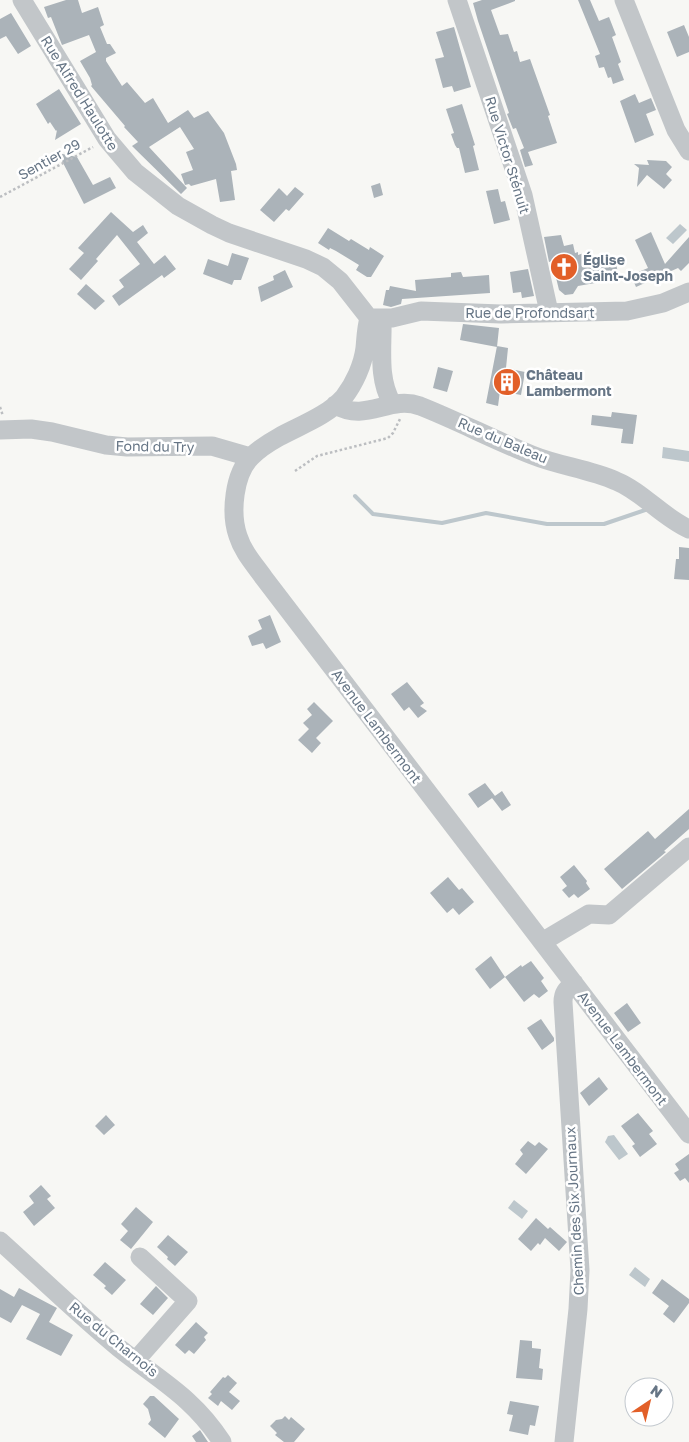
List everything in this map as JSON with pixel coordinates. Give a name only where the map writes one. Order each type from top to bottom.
[{"type":"street","name":"Rue Alfred Haulotte","points":[[22,0],[107,139],[135,172],[178,206],[229,233],[306,259],[323,267],[340,281],[376,318]]},
{"type":"street","name":"Rue Victor Sténuit","points":[[457,0],[522,195],[549,312]]},
{"type":"street","points":[[624,0],[676,130],[689,151]]},
{"type":"street","name":"Rue de Profondsart","points":[[376,318],[392,318],[422,311],[501,314],[613,312],[637,309],[689,292]]},
{"type":"street","points":[[376,318],[383,381],[386,393],[395,403]]},
{"type":"street","name":"Avenue Lambermont","points":[[376,318],[366,330],[365,349],[361,364],[354,381],[345,395],[335,405],[278,438],[250,457],[239,479],[234,502],[235,526],[243,548],[689,1134]]},
{"type":"street","name":"Rue du Baleau","points":[[335,405],[344,410],[364,412],[395,403],[412,403],[534,456],[588,471],[625,485],[689,529]]},
{"type":"street","name":"Fond du Try","points":[[0,430],[32,429],[106,445],[126,447],[212,446],[250,457]]},
{"type":"street","points":[[542,942],[589,914],[609,915],[689,847]]},
{"type":"street","name":"Chemin des Six Journaux","points":[[564,1442],[580,1270],[563,1002],[566,990],[574,983]]},
{"type":"street","name":"Rue du Charnois","points":[[0,1241],[105,1336],[175,1388],[191,1403],[222,1442]]},
{"type":"street","points":[[136,1360],[188,1301],[140,1257]]},
{"type":"path","name":"Sentier 29","points":[[0,197],[107,139]]},
{"type":"path","points":[[295,472],[317,456],[388,438],[393,434],[400,416],[395,403]]},
{"type":"shaded area","points":[[680,224],[687,230],[673,244],[666,238]]},
{"type":"shaded area","points":[[663,447],[689,451],[689,462],[662,458]]},
{"type":"shaded area","points":[[614,1135],[628,1154],[619,1160],[605,1142],[608,1136]]},
{"type":"shaded area","points":[[514,1200],[528,1211],[522,1219],[508,1208]]},
{"type":"shaded area","points":[[635,1267],[650,1279],[645,1287],[629,1275]]},
{"type":"building","points":[[66,0],[78,0],[82,13],[98,7],[104,25],[100,27],[107,44],[110,44],[116,53],[106,58],[106,61],[122,86],[127,82],[145,103],[153,98],[168,123],[188,110],[194,118],[208,111],[224,133],[236,164],[237,170],[231,171],[235,200],[220,202],[216,179],[191,186],[189,184],[185,185],[181,174],[193,170],[186,152],[194,149],[180,127],[149,147],[187,188],[181,194],[132,146],[138,142],[91,86],[90,78],[80,61],[96,52],[89,35],[62,45],[51,17],[48,18],[44,7]]},
{"type":"building","points":[[482,0],[515,0],[491,10],[500,35],[508,34],[514,52],[517,51],[520,62],[530,59],[550,115],[548,116],[557,143],[528,152],[533,165],[525,167],[520,150],[524,148],[516,128],[513,129],[507,114],[509,113],[478,21],[473,3]]},
{"type":"building","points":[[578,0],[590,0],[599,21],[609,17],[616,35],[612,37],[621,62],[618,64],[624,80],[613,84],[611,77],[608,78],[604,67],[599,68],[595,56],[600,54]]},
{"type":"building","points":[[11,13],[31,46],[18,54],[6,36],[0,39],[0,19]]},
{"type":"building","points":[[684,25],[689,37],[689,52],[677,57],[667,32]]},
{"type":"building","points":[[454,27],[471,87],[454,92],[452,86],[443,88],[435,59],[444,57],[436,32]]},
{"type":"building","points":[[59,89],[81,124],[55,140],[57,130],[50,122],[48,124],[36,104]]},
{"type":"building","points":[[635,94],[639,103],[651,98],[656,110],[646,114],[654,135],[635,143],[620,101]]},
{"type":"building","points":[[462,104],[475,145],[473,146],[479,170],[465,173],[459,148],[455,145],[451,134],[454,133],[446,109]]},
{"type":"building","points":[[58,153],[77,157],[93,185],[110,177],[116,188],[84,204]]},
{"type":"building","points":[[647,160],[666,161],[672,167],[666,174],[672,180],[664,189],[647,175],[637,187],[639,168],[634,164],[649,165]]},
{"type":"building","points":[[380,183],[383,195],[374,198],[371,186]]},
{"type":"building","points":[[295,187],[304,194],[289,211],[286,209],[274,222],[260,210],[279,188],[287,196]]},
{"type":"building","points":[[498,189],[501,202],[505,201],[510,220],[494,224],[486,191]]},
{"type":"building","points":[[111,212],[133,232],[143,225],[148,233],[137,242],[154,264],[165,255],[176,269],[164,278],[162,275],[119,306],[112,296],[124,287],[119,280],[140,264],[117,235],[81,280],[69,269],[84,253],[78,248]]},
{"type":"building","points":[[328,228],[349,241],[351,239],[369,250],[370,247],[384,256],[371,277],[367,277],[356,270],[359,265],[318,243]]},
{"type":"building","points":[[651,232],[665,264],[689,237],[689,263],[681,271],[678,268],[636,287],[631,275],[648,268],[635,240]]},
{"type":"building","points":[[561,235],[564,246],[573,244],[575,253],[578,252],[578,255],[587,252],[590,266],[608,262],[609,265],[616,263],[618,273],[612,275],[612,280],[578,286],[573,294],[565,295],[559,290],[552,261],[549,262],[544,237]]},
{"type":"building","points":[[232,253],[249,258],[241,280],[234,280],[232,285],[203,274],[208,259],[228,266]]},
{"type":"building","points":[[528,269],[534,296],[522,298],[521,292],[513,293],[510,272]]},
{"type":"building","points":[[285,270],[293,287],[261,302],[258,287],[274,280],[273,276]]},
{"type":"building","points":[[461,272],[463,277],[489,275],[490,293],[402,299],[401,304],[391,307],[383,305],[386,290],[389,290],[390,286],[416,291],[415,280],[451,277],[451,273]]},
{"type":"building","points":[[86,284],[105,301],[95,310],[77,294]]},
{"type":"building","points":[[463,324],[499,328],[497,347],[460,340]]},
{"type":"building","name":"Château Lambermont","points":[[497,346],[508,348],[506,368],[525,372],[521,395],[500,391],[498,406],[486,403]]},
{"type":"building","points":[[438,367],[453,371],[447,392],[433,388]]},
{"type":"building","points":[[612,412],[637,415],[633,444],[621,443],[623,429],[591,425],[592,415],[611,417]]},
{"type":"building","points":[[679,547],[689,548],[689,580],[674,579],[676,559],[679,559]]},
{"type":"building","points":[[270,615],[281,642],[266,649],[263,643],[252,646],[248,636],[262,629],[258,620]]},
{"type":"building","points":[[407,682],[424,703],[420,706],[427,711],[418,718],[409,707],[404,711],[391,694]]},
{"type":"building","points":[[314,702],[333,721],[316,738],[321,743],[312,753],[298,740],[309,729],[303,723],[312,715],[307,709]]},
{"type":"building","points":[[485,783],[495,796],[478,808],[468,794]]},
{"type":"building","points":[[502,791],[511,805],[502,811],[492,798]]},
{"type":"building","points":[[689,809],[689,829],[664,851],[666,852],[622,889],[604,869],[648,831],[655,839]]},
{"type":"building","points":[[574,865],[587,881],[586,883],[590,889],[578,898],[574,894],[569,898],[562,890],[567,886],[560,877]]},
{"type":"building","points":[[448,877],[459,890],[462,888],[474,902],[459,915],[453,908],[447,913],[430,893]]},
{"type":"building","points":[[491,956],[505,977],[490,989],[475,969]]},
{"type":"building","points":[[531,961],[544,978],[541,981],[548,991],[539,998],[534,994],[524,1002],[505,977],[521,965],[522,967]]},
{"type":"building","points":[[627,1003],[641,1023],[628,1032],[614,1013]]},
{"type":"building","points":[[541,1019],[554,1038],[554,1041],[542,1050],[527,1028]]},
{"type":"building","points":[[599,1077],[608,1089],[589,1106],[580,1093]]},
{"type":"building","points":[[638,1113],[653,1131],[649,1134],[657,1144],[640,1157],[632,1146],[635,1144],[621,1126]]},
{"type":"building","points":[[106,1115],[115,1125],[104,1135],[95,1126]]},
{"type":"building","points":[[528,1141],[535,1146],[539,1142],[548,1149],[526,1174],[515,1164],[523,1154],[520,1150]]},
{"type":"building","points":[[689,1154],[689,1183],[685,1178],[680,1181],[674,1173],[679,1170],[675,1164]]},
{"type":"building","points":[[41,1185],[51,1196],[47,1199],[55,1208],[34,1226],[23,1212],[34,1203],[29,1196]]},
{"type":"building","points":[[136,1207],[153,1222],[131,1249],[120,1240],[128,1231],[121,1224]]},
{"type":"building","points":[[536,1218],[567,1242],[559,1251],[545,1238],[540,1245],[538,1243],[531,1251],[518,1239]]},
{"type":"building","points":[[168,1235],[188,1252],[175,1266],[157,1247]]},
{"type":"building","points":[[105,1262],[126,1280],[112,1295],[104,1288],[106,1286],[93,1275]]},
{"type":"building","points":[[662,1279],[689,1299],[689,1303],[674,1323],[663,1314],[669,1306],[652,1293]]},
{"type":"building","points":[[156,1286],[168,1298],[153,1315],[140,1304]]},
{"type":"building","points":[[19,1288],[57,1308],[49,1322],[73,1335],[61,1356],[26,1339],[40,1314],[22,1305],[11,1323],[0,1317],[0,1289],[14,1297]]},
{"type":"building","points":[[196,1322],[208,1333],[204,1337],[206,1340],[194,1354],[189,1350],[185,1354],[175,1345]]},
{"type":"building","points":[[520,1340],[532,1341],[532,1348],[541,1349],[539,1368],[543,1369],[542,1380],[516,1378]]},
{"type":"building","points":[[228,1375],[237,1383],[229,1392],[240,1401],[232,1410],[221,1401],[218,1406],[208,1398],[212,1394],[210,1392],[223,1377],[225,1378]]},
{"type":"building","points":[[150,1396],[154,1396],[179,1419],[165,1438],[148,1424],[151,1420],[148,1409],[143,1404]]},
{"type":"building","points":[[510,1401],[539,1406],[535,1426],[530,1425],[528,1435],[509,1431],[513,1415],[507,1414]]},
{"type":"building","points":[[285,1416],[289,1420],[291,1417],[305,1429],[294,1442],[284,1442],[275,1435],[277,1433],[270,1426],[276,1420],[282,1419]]},
{"type":"building","points":[[200,1430],[208,1442],[196,1442],[192,1436]]},
{"type":"waterway","points":[[355,496],[373,514],[442,523],[486,513],[547,524],[604,524],[648,509]]},
{"type":"place","name":"Église Saint-Joseph","points":[[564,267]]},
{"type":"place","name":"Château Lambermont","points":[[507,382]]}]
